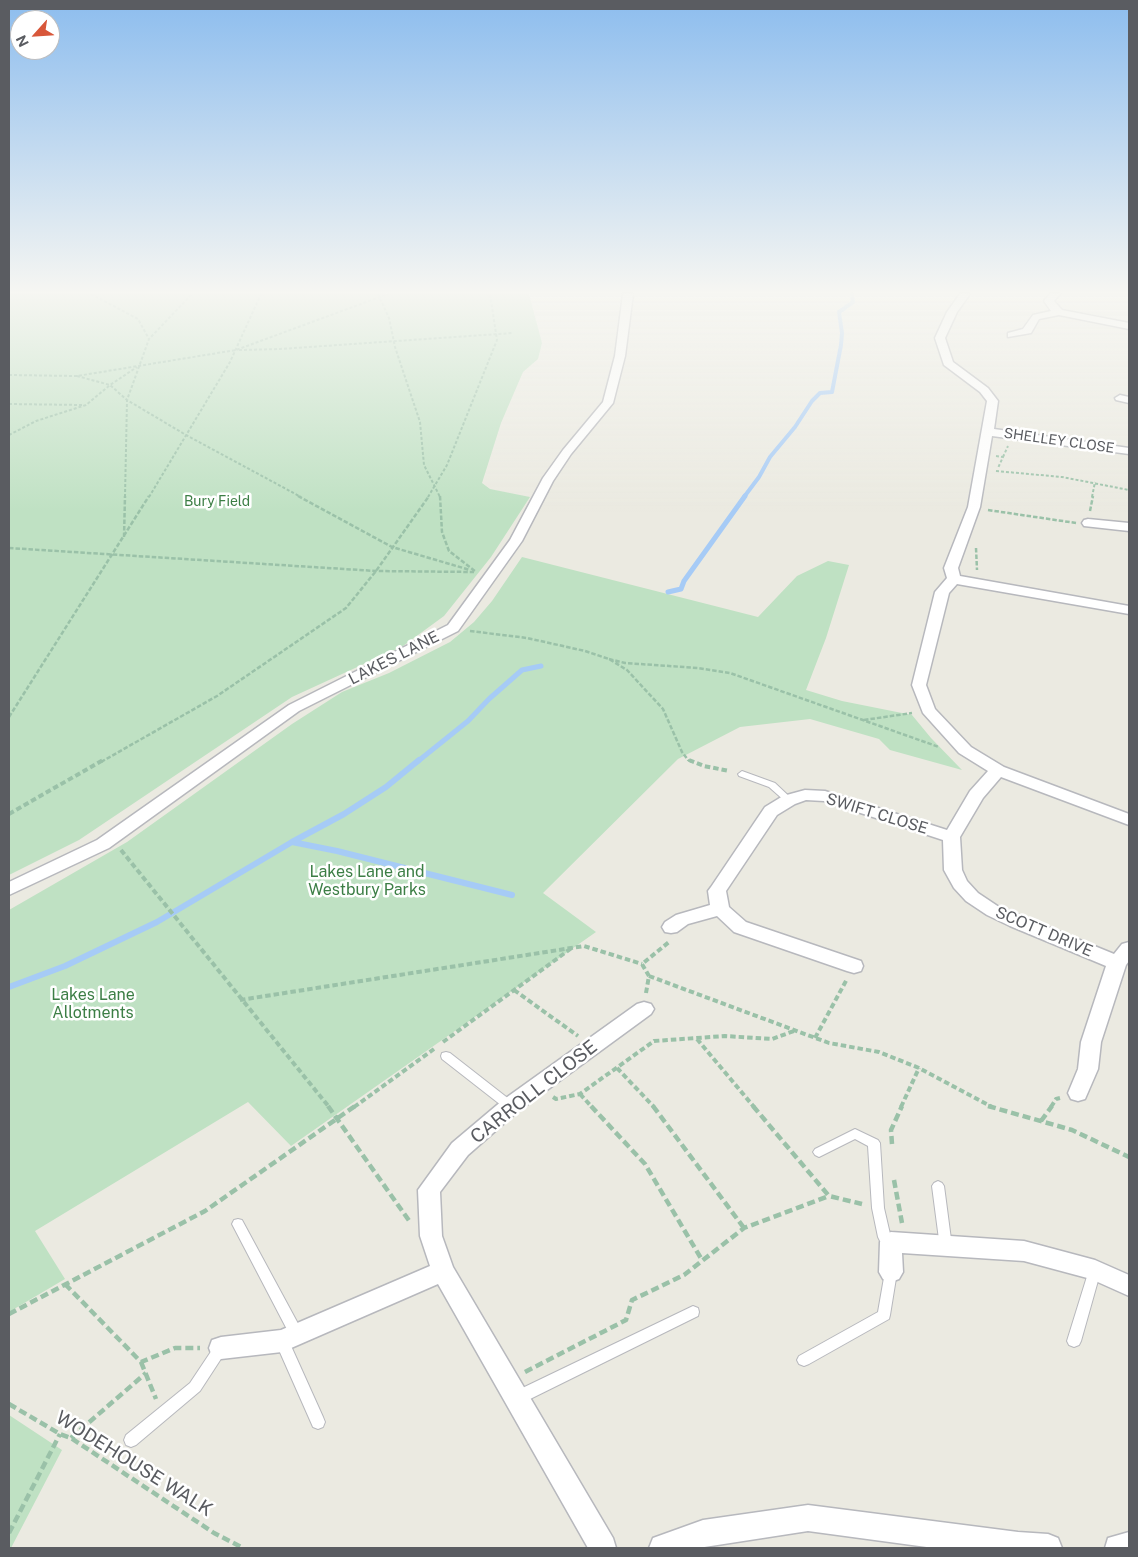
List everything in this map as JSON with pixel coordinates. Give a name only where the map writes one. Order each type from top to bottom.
[{"type":"street","name":"LAKES LANE","points":[[9,889],[103,844],[294,708],[453,628],[516,541],[557,466],[608,403],[617,367]]},
{"type":"street","points":[[954,367],[984,390],[993,401],[989,432],[974,507],[951,568],[954,579]]},
{"type":"street","name":"SHELLEY CLOSE","points":[[989,432],[1129,451]]},
{"type":"street","points":[[1088,523],[1129,527]]},
{"type":"street","points":[[954,579],[1129,610]]},
{"type":"street","points":[[954,579],[942,592],[919,684],[928,710],[965,750],[998,770],[1129,820]]},
{"type":"street","points":[[951,837],[976,795],[998,770]]},
{"type":"street","name":"SWIFT CLOSE","points":[[720,909],[717,891],[771,811],[790,800],[805,795],[825,796],[951,837]]},
{"type":"street","name":"SCOTT DRIVE","points":[[951,837],[953,870],[960,884],[972,897],[1016,922],[1123,956],[1091,1042],[1088,1070],[1078,1093]]},
{"type":"street","points":[[671,927],[682,919],[720,909],[740,926],[854,966]]},
{"type":"street","name":"CARROLL CLOSE","points":[[603,1548],[443,1271],[431,1236],[428,1190],[460,1149],[510,1106],[644,1009]]},
{"type":"street","points":[[891,1272],[898,1242],[946,1247],[1024,1251],[1095,1270],[1129,1286]]},
{"type":"street","points":[[221,1348],[290,1338],[443,1271]]},
{"type":"street","points":[[664,1548],[703,1533],[808,1518],[1018,1547],[1048,1548]]},
{"type":"street","points":[[1118,1548],[1129,1546]]},
{"type":"lane","points":[[742,774],[772,785],[790,800]]},
{"type":"lane","points":[[446,1056],[510,1106]]},
{"type":"lane","points":[[819,1152],[856,1134],[874,1144],[878,1208],[884,1237],[898,1242]]},
{"type":"lane","points":[[938,1186],[946,1247]]},
{"type":"lane","points":[[238,1224],[290,1338],[318,1422]]},
{"type":"lane","points":[[1074,1341],[1095,1270]]},
{"type":"lane","points":[[804,1360],[884,1315],[891,1272]]},
{"type":"lane","points":[[512,1390],[693,1312]]},
{"type":"lane","points":[[132,1440],[195,1387],[221,1348]]},
{"type":"path","points":[[9,375],[76,376],[134,367]]},
{"type":"path","points":[[9,435],[36,421],[86,405],[110,385],[137,367]]},
{"type":"path","points":[[124,538],[127,400],[138,367]]},
{"type":"path","points":[[9,717],[124,538],[226,367]]},
{"type":"path","points":[[402,367],[420,422],[424,465],[441,499],[442,532],[449,551],[475,572]]},
{"type":"path","points":[[9,814],[217,696],[346,608],[435,488],[471,408],[487,367]]},
{"type":"path","points":[[76,376],[110,385],[127,400],[186,435],[392,547],[491,577]]},
{"type":"path","points":[[9,404],[86,405]]},
{"type":"path","points":[[996,471],[1095,482],[1129,490]]},
{"type":"path","points":[[985,518],[988,510],[1071,523],[1088,523],[1095,482]]},
{"type":"path","points":[[976,543],[977,583]]},
{"type":"path","points":[[9,548],[112,556],[376,570],[475,572]]},
{"type":"path","points":[[453,628],[528,638],[585,651],[625,663],[698,668],[730,673],[934,746],[965,750]]},
{"type":"path","points":[[609,659],[626,670],[663,709],[682,752],[688,760],[704,766],[742,774]]},
{"type":"path","points":[[863,720],[928,710]]},
{"type":"path","points":[[111,838],[240,1000],[338,1118],[411,1223],[431,1236]]},
{"type":"path","points":[[642,964],[674,937],[671,927]]},
{"type":"path","points":[[240,1000],[573,946],[584,946],[642,964],[650,976],[815,1038],[829,1043],[879,1052],[919,1068],[986,1104],[1072,1130],[1129,1157]]},
{"type":"path","points":[[9,1314],[205,1211],[338,1118],[573,946]]},
{"type":"path","points":[[815,1038],[854,966]]},
{"type":"path","points":[[644,1009],[650,976]]},
{"type":"path","points":[[514,990],[592,1046]]},
{"type":"path","points":[[538,1085],[556,1099],[580,1094],[654,1041],[725,1036],[772,1039],[795,1030]]},
{"type":"path","points":[[697,1038],[829,1196]]},
{"type":"path","points":[[617,1068],[661,1114],[744,1228]]},
{"type":"path","points":[[892,1148],[891,1130],[919,1068]]},
{"type":"path","points":[[1041,1121],[1056,1099],[1078,1093]]},
{"type":"path","points":[[580,1094],[645,1164],[702,1260]]},
{"type":"path","points":[[893,1175],[898,1242]]},
{"type":"path","points":[[512,1390],[626,1320],[632,1300],[684,1274],[744,1228],[829,1196],[878,1208]]},
{"type":"path","points":[[65,1284],[141,1362],[162,1415]]},
{"type":"path","points":[[141,1362],[175,1348],[221,1348]]},
{"type":"path","points":[[71,1438],[146,1373]]},
{"type":"path","name":"WODEHOUSE WALK","points":[[9,1404],[60,1434],[71,1438],[214,1533],[243,1548]]},
{"type":"path","points":[[9,1533],[60,1434]]},
{"type":"green space","name":"Bury Field","points":[[9,367],[529,367],[523,372],[501,423],[482,483],[490,489],[530,497],[491,557],[444,616],[403,646],[292,697],[79,840],[9,875]]},
{"type":"green space","name":"Lakes Lane and Westbury Parks","points":[[522,557],[758,617],[797,576],[828,561],[849,565],[826,638],[806,690],[842,701],[912,715],[962,770],[890,750],[879,739],[810,719],[740,727],[678,759],[543,893],[596,932],[291,1146],[248,1102],[35,1231],[65,1279],[9,1312],[9,910],[127,842],[292,724],[342,692],[389,673],[450,642],[474,622],[492,601]]},
{"type":"green space","points":[[9,1415],[62,1450],[11,1548],[9,1548]]},
{"type":"waterway","points":[[744,497],[759,477],[770,457],[795,427],[812,401],[820,393],[832,392],[837,367]]},
{"type":"waterway","points":[[668,592],[681,589],[684,581],[745,496]]},
{"type":"waterway","points":[[417,762],[468,721],[489,699],[522,670],[541,666]]},
{"type":"waterway","points":[[292,842],[344,814],[386,787],[419,760]]},
{"type":"waterway","points":[[9,987],[65,966],[157,922],[292,842]]},
{"type":"waterway","points":[[292,842],[337,851],[512,895]]},
{"type":"park label","name":"Lakes Lane Allotments","points":[[93,1004]]}]
